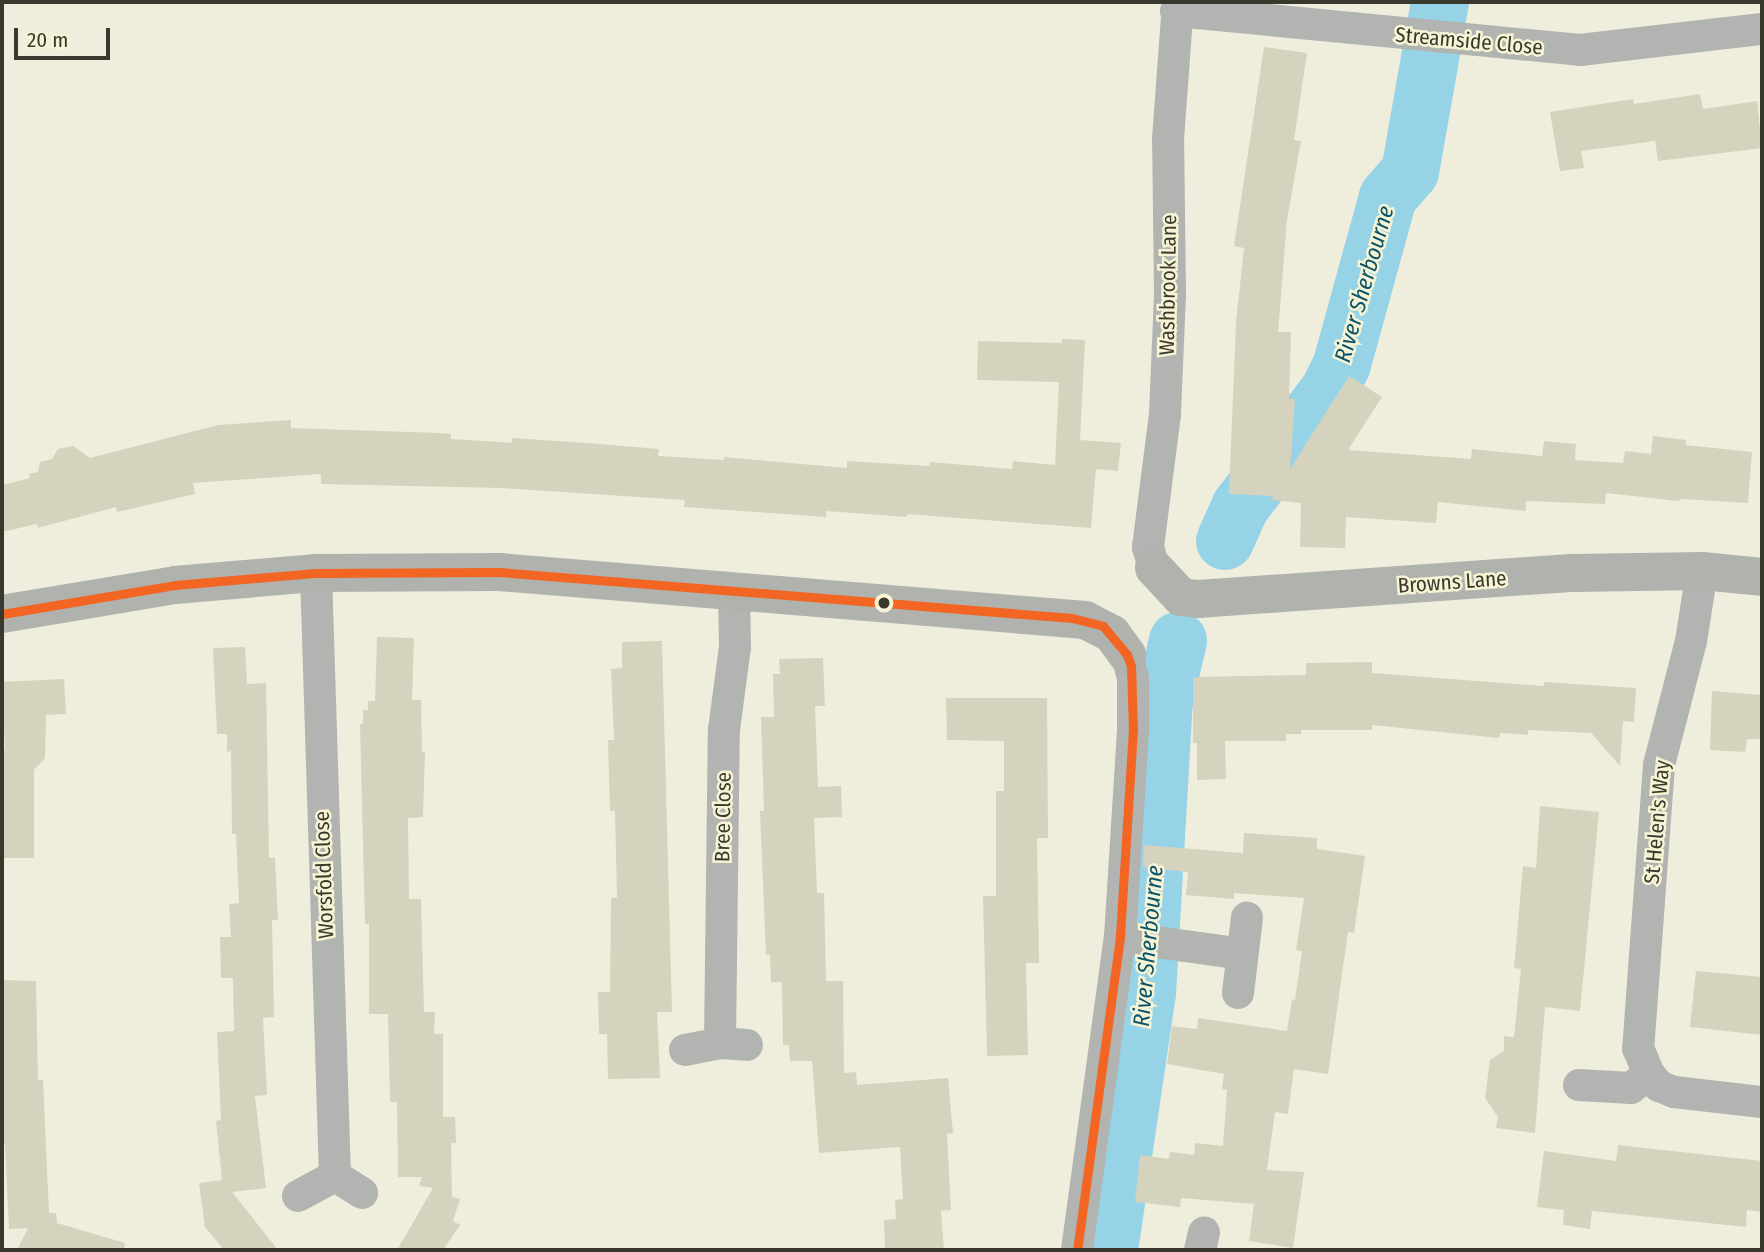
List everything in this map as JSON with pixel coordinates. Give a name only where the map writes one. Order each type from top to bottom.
[{"type":"street","name":"Streamside Close","points":[[1177,6],[1412,35],[1580,50],[1762,29]]},
{"type":"street","name":"Washbrook Lane","points":[[1154,568],[1148,547],[1165,414],[1170,294],[1168,139],[1177,6]]},
{"type":"street","name":"Browns Lane","points":[[1154,568],[1181,597],[1211,599],[1574,573],[1702,571],[1762,577]]},
{"type":"street","name":"St Helen's Way","points":[[1649,1074],[1638,1048],[1659,765],[1691,641],[1702,571]]},
{"type":"street","points":[[2,614],[176,586],[316,573],[499,572],[1085,620],[1112,634],[1128,654],[1133,678],[1140,939],[1078,1250]]},
{"type":"street","name":"Worsfold Close","points":[[316,573],[335,1176]]},
{"type":"street","name":"Bree Close","points":[[685,1050],[734,1044],[724,730],[734,647],[734,592]]},
{"type":"street","points":[[1238,993],[1247,918]]},
{"type":"street","points":[[1140,939],[1242,954]]},
{"type":"street","points":[[1579,1085],[1630,1088],[1649,1074],[1659,1086],[1674,1092],[1762,1102]]},
{"type":"street","points":[[298,1196],[335,1176],[362,1193]]},
{"type":"building","points":[[1264,47],[1307,53],[1294,140],[1301,141],[1287,220],[1278,332],[1291,332],[1289,399],[1295,399],[1290,469],[1349,376],[1382,397],[1348,450],[1471,459],[1472,449],[1542,456],[1544,441],[1576,444],[1575,460],[1623,463],[1625,451],[1651,454],[1653,436],[1686,440],[1686,445],[1752,452],[1748,503],[1679,501],[1606,493],[1605,504],[1526,501],[1526,511],[1438,502],[1436,523],[1346,517],[1345,548],[1300,547],[1301,503],[1271,500],[1273,496],[1229,494],[1236,322],[1244,248],[1234,246]]},
{"type":"building","points":[[1700,94],[1703,109],[1757,101],[1762,148],[1658,161],[1655,141],[1581,151],[1584,168],[1560,171],[1550,112],[1633,99],[1634,104]]},
{"type":"building","points":[[1062,339],[1085,340],[1080,440],[1121,443],[1118,471],[1096,469],[1091,528],[907,514],[907,517],[826,511],[826,517],[684,507],[685,500],[501,488],[321,484],[321,474],[193,483],[195,494],[117,512],[116,507],[38,528],[37,524],[2,532],[2,485],[30,478],[29,474],[38,472],[40,462],[52,459],[58,449],[73,446],[90,458],[218,425],[291,420],[291,428],[439,433],[451,434],[451,439],[512,443],[512,438],[588,443],[659,449],[658,456],[724,460],[724,457],[847,468],[847,461],[929,466],[930,462],[1012,469],[1013,461],[1055,465],[1059,382],[977,380],[978,341],[1062,343]]},
{"type":"building","points":[[377,637],[414,638],[412,700],[421,700],[422,752],[425,752],[423,817],[408,818],[409,899],[421,899],[424,1012],[435,1012],[434,1034],[443,1034],[443,1117],[455,1117],[456,1143],[451,1143],[452,1197],[460,1199],[453,1221],[460,1225],[443,1250],[397,1250],[433,1188],[419,1186],[422,1177],[398,1177],[397,1102],[390,1102],[388,1014],[369,1014],[369,924],[365,924],[360,724],[363,724],[363,710],[368,710],[368,701],[375,701]]},
{"type":"building","points":[[662,641],[672,1012],[657,1012],[660,1078],[608,1079],[607,1034],[599,1034],[598,992],[610,992],[611,898],[617,898],[615,811],[610,811],[608,740],[614,740],[611,669],[622,668],[622,642]]},
{"type":"building","points":[[245,647],[247,684],[266,683],[269,858],[275,858],[278,920],[272,920],[274,1017],[263,1018],[267,1095],[255,1096],[266,1188],[232,1192],[278,1250],[224,1250],[205,1227],[199,1183],[222,1180],[216,1121],[221,1120],[217,1032],[234,1031],[233,978],[221,978],[220,937],[231,937],[229,904],[239,903],[236,834],[232,834],[231,751],[227,752],[227,734],[217,734],[213,648]]},
{"type":"building","points":[[823,658],[825,706],[815,706],[818,787],[841,786],[842,817],[814,818],[817,893],[824,893],[826,981],[843,981],[844,1073],[856,1072],[857,1085],[948,1078],[953,1133],[947,1134],[951,1210],[941,1211],[944,1250],[885,1250],[884,1220],[896,1219],[895,1200],[903,1199],[900,1147],[819,1153],[812,1061],[790,1061],[789,1045],[783,1045],[782,982],[771,982],[770,955],[766,955],[760,811],[764,811],[761,717],[774,717],[773,674],[780,674],[779,659]]},
{"type":"building","points":[[1372,662],[1372,673],[1544,686],[1544,682],[1636,688],[1634,722],[1623,721],[1620,766],[1591,733],[1528,730],[1528,735],[1500,733],[1499,738],[1372,725],[1372,730],[1301,730],[1301,734],[1286,734],[1286,741],[1225,741],[1226,779],[1197,780],[1197,743],[1193,743],[1193,677],[1306,675],[1306,663]]},
{"type":"building","points":[[64,679],[66,714],[46,715],[45,758],[34,770],[34,858],[2,858],[2,750],[5,750],[2,682]]},
{"type":"building","points":[[1712,691],[1762,695],[1762,739],[1747,739],[1745,752],[1710,750]]},
{"type":"building","points":[[946,698],[1047,698],[1048,838],[1037,838],[1039,963],[1026,963],[1028,1055],[987,1056],[983,896],[996,896],[996,791],[1004,791],[1004,741],[947,740]]},
{"type":"building","points":[[1540,806],[1599,812],[1580,1011],[1545,1007],[1535,1133],[1496,1128],[1498,1117],[1485,1098],[1490,1060],[1504,1051],[1504,1036],[1514,1037],[1521,969],[1514,968],[1523,866],[1536,868]]},
{"type":"building","points":[[1244,833],[1317,838],[1317,849],[1365,856],[1354,933],[1348,932],[1328,1074],[1294,1069],[1288,1114],[1275,1112],[1267,1170],[1304,1172],[1293,1248],[1249,1241],[1254,1204],[1181,1198],[1180,1207],[1135,1202],[1140,1155],[1169,1159],[1170,1152],[1194,1155],[1195,1143],[1223,1146],[1227,1090],[1222,1089],[1224,1074],[1167,1064],[1172,1026],[1197,1029],[1198,1018],[1287,1031],[1292,999],[1295,1000],[1302,951],[1296,950],[1304,898],[1234,893],[1234,899],[1186,895],[1188,872],[1143,867],[1144,845],[1243,853]]},
{"type":"building","points":[[1696,971],[1762,977],[1762,1035],[1690,1027]]},
{"type":"building","points":[[2,980],[36,981],[38,1080],[43,1080],[49,1213],[56,1213],[57,1223],[125,1243],[124,1250],[17,1250],[28,1228],[9,1229],[5,1144],[2,1144]]},
{"type":"building","points":[[1618,1145],[1762,1161],[1762,1212],[1747,1210],[1746,1227],[1592,1211],[1590,1229],[1563,1225],[1564,1210],[1537,1207],[1544,1151],[1616,1161]]},
{"type":"waterway","name":"River Sherbourne","points":[[1225,541],[1240,507],[1329,391],[1342,364],[1388,197],[1410,172],[1440,2]]},
{"type":"waterway","name":"River Sherbourne","points":[[1109,1250],[1147,993],[1164,701],[1178,641]]},
{"type":"transit line","points":[[2,614],[175,585],[316,573],[499,572],[1072,618],[1103,626],[1127,655],[1131,666],[1133,729],[1120,937],[1077,1250]]}]
